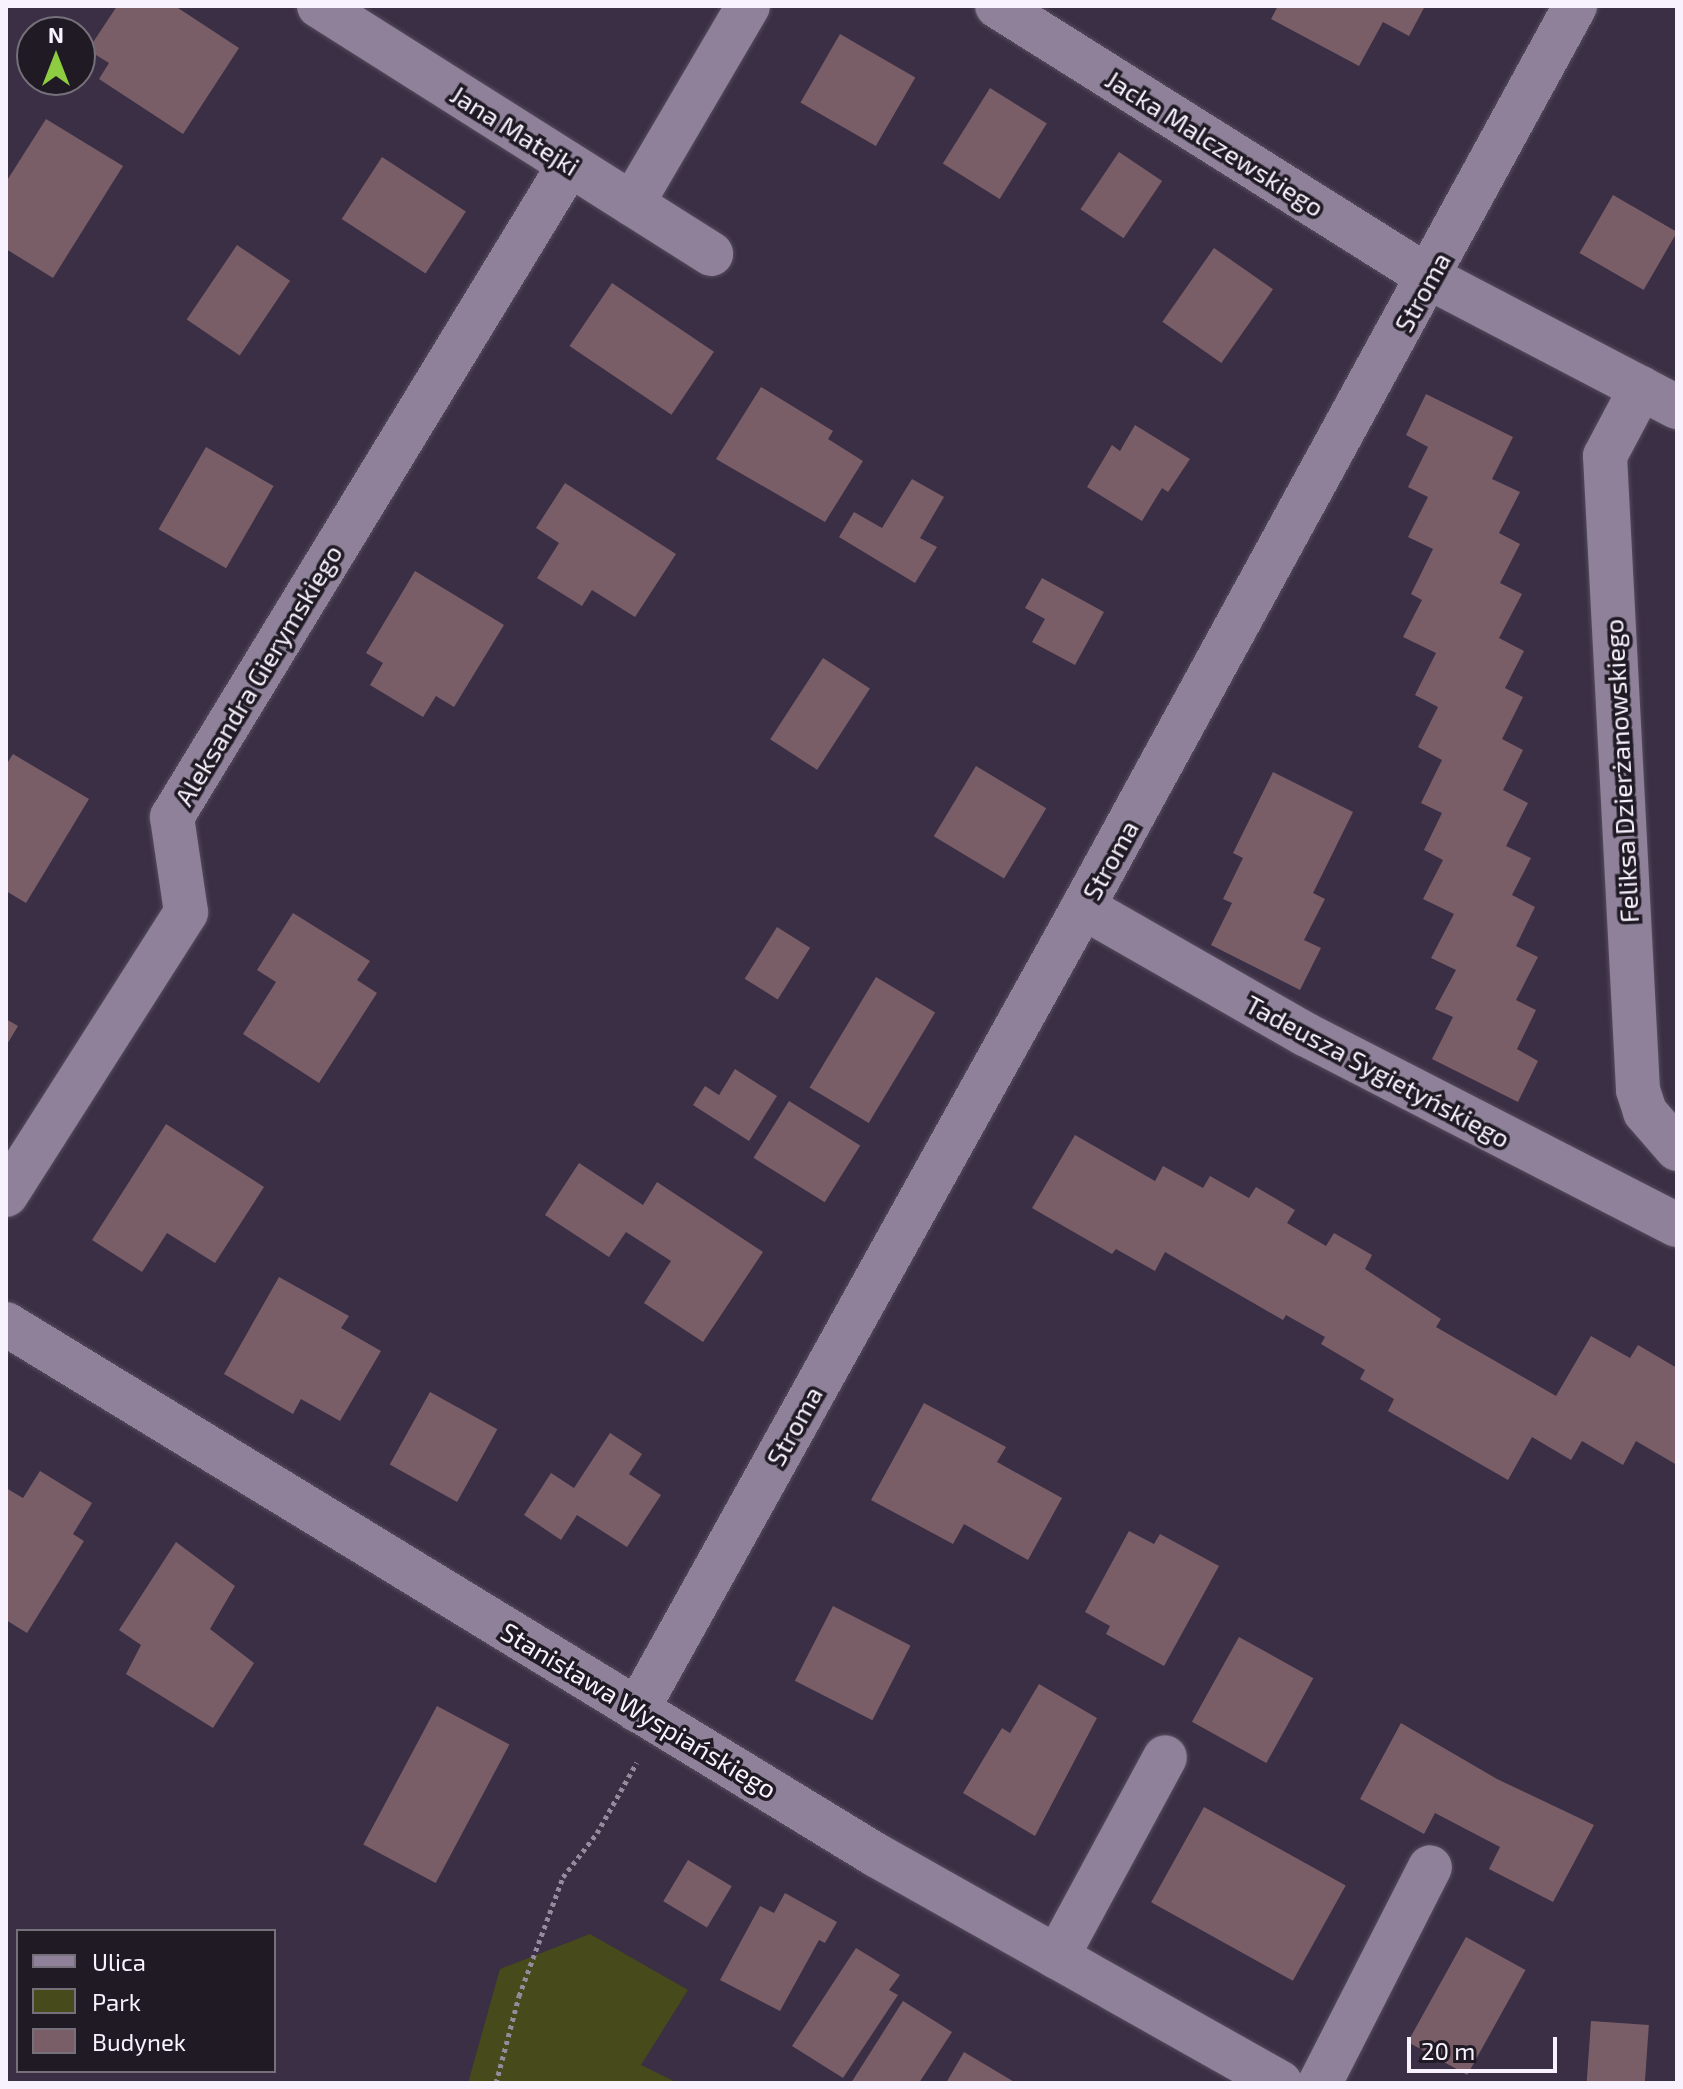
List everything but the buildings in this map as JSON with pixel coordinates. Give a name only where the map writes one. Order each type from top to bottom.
[{"type":"street","name":"Jana Matejki","points":[[319,6],[711,254]]},
{"type":"street","points":[[632,204],[748,6]]},
{"type":"street","name":"Jacka Malczewskiego","points":[[997,6],[1432,279],[1659,398]]},
{"type":"street","name":"Stroma","points":[[649,1717],[1083,907],[1432,279],[1575,6]]},
{"type":"street","name":"Aleksandra Gierymskiego","points":[[6,1195],[186,912],[172,817],[569,165]]},
{"type":"street","name":"Feliksa Dzierżanowskiego","points":[[1659,398],[1605,456],[1638,1090],[1645,1112],[1677,1149]]},
{"type":"street","name":"Tadeusza Sygietyńskiego","points":[[1083,907],[1305,1034],[1677,1225]]},
{"type":"street","name":"Stanisława Wyspiańskiego","points":[[6,1324],[649,1717],[1057,1957],[1280,2083]]},
{"type":"street","points":[[1057,1957],[1165,1757]]},
{"type":"street","points":[[1320,2083],[1430,1867]]},
{"type":"path","points":[[496,2083],[524,1983],[563,1877],[597,1833],[649,1717]]},
{"type":"green space","points":[[590,1934],[688,1990],[641,2065],[678,2083],[468,2083],[500,1969]]}]
